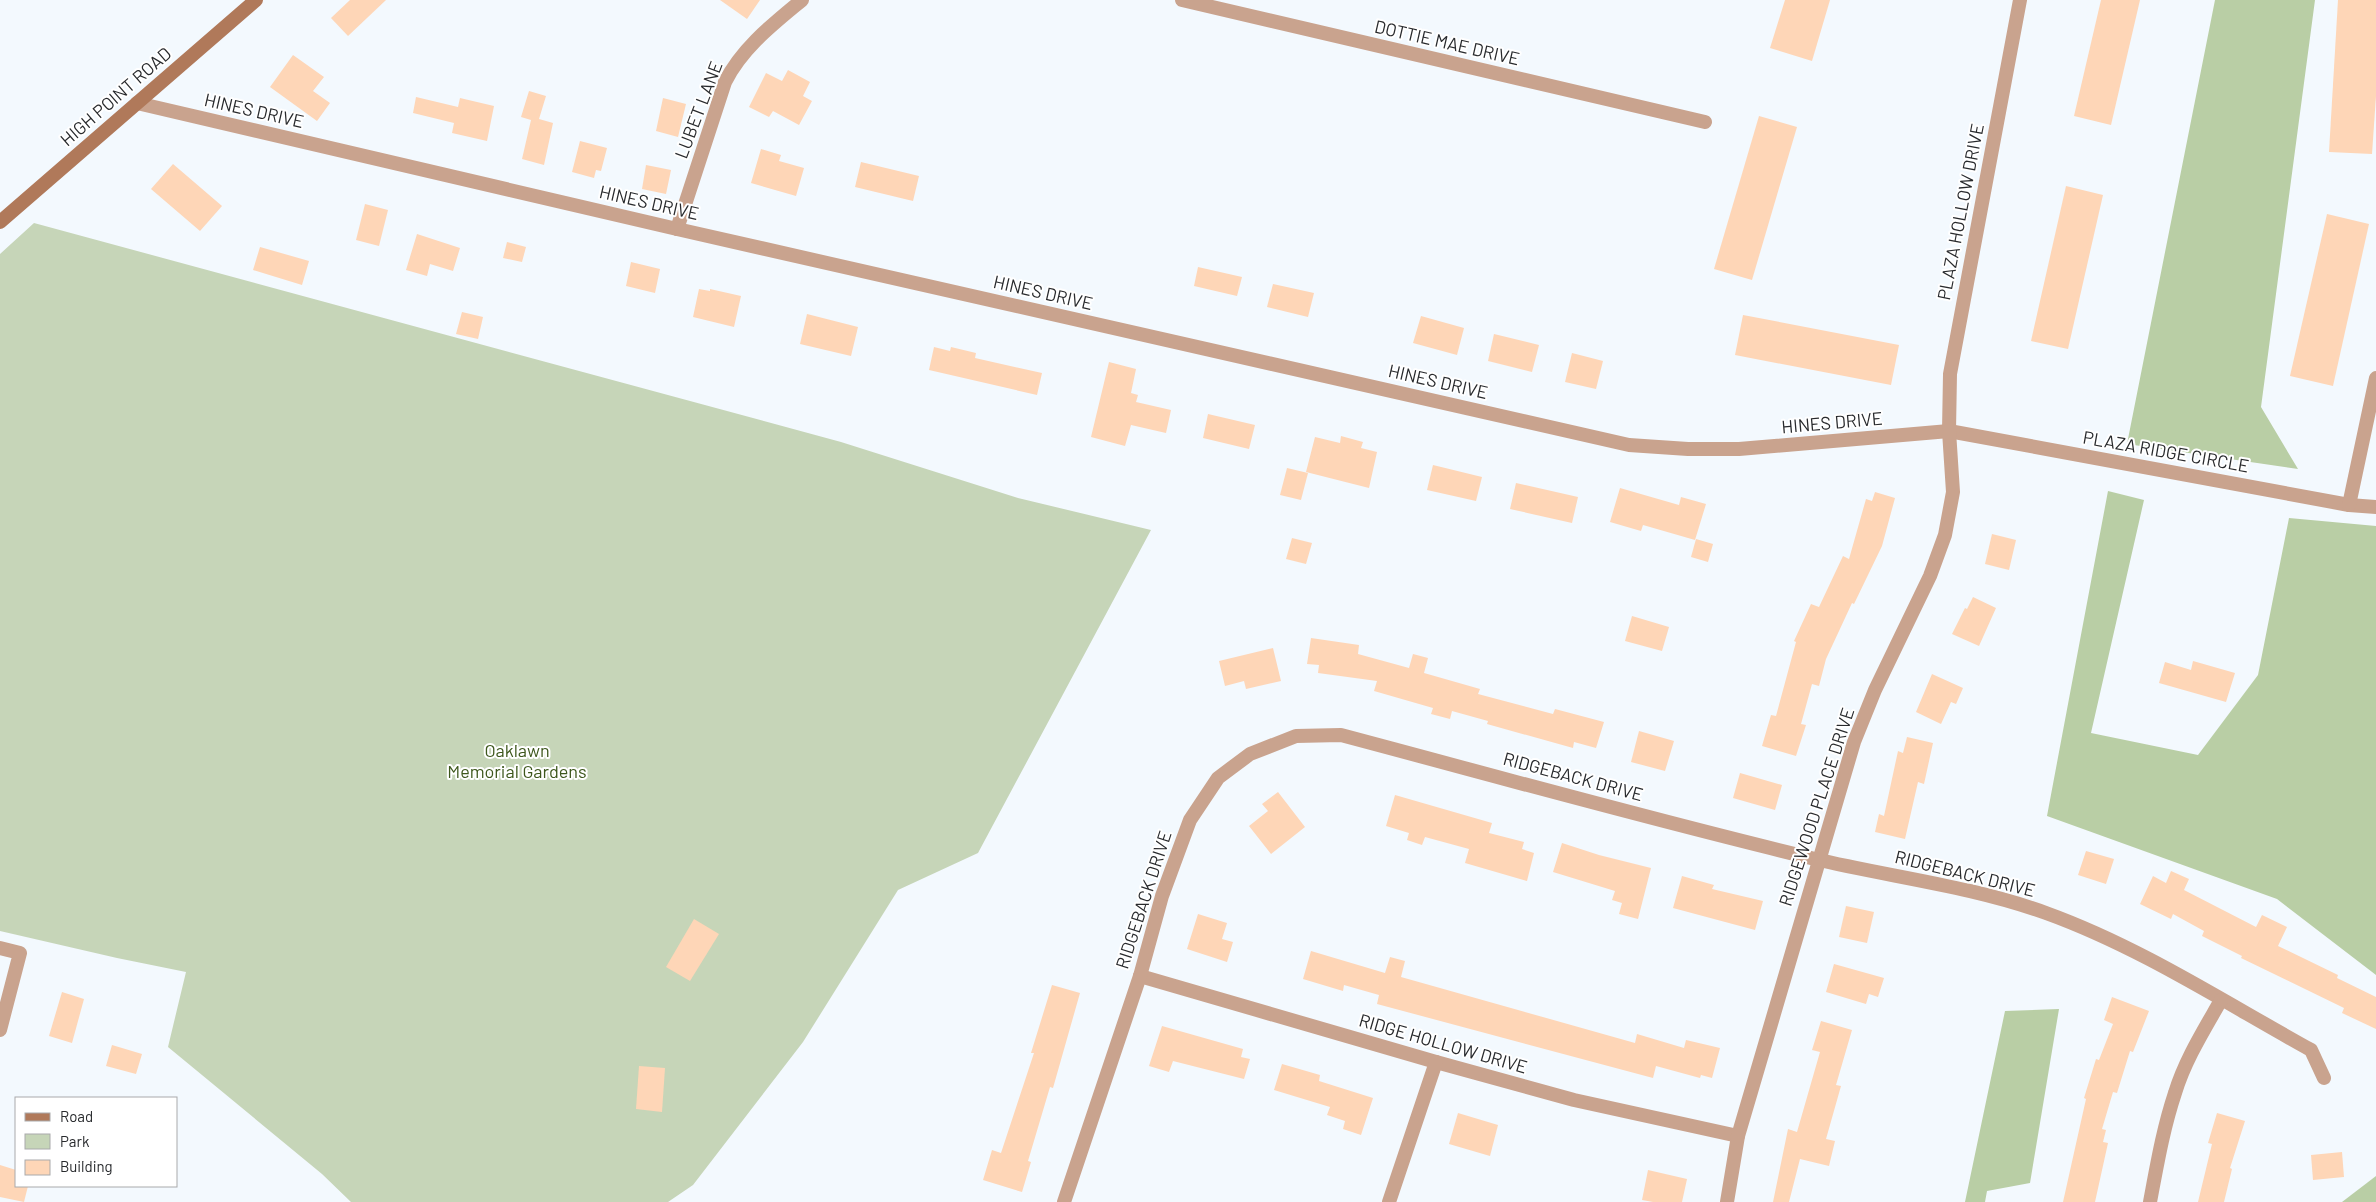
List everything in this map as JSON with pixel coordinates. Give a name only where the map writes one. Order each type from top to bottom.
[{"type":"main road","name":"HIGH POINT ROAD","points":[[0,222],[256,0]]},
{"type":"street","name":"LUBET LANE","points":[[677,228],[725,82],[733,66],[744,52],[802,0]]},
{"type":"street","name":"DOTTIE MAE DRIVE","points":[[1182,0],[1705,122]]},
{"type":"street","name":"PLAZA HOLLOW DRIVE","points":[[1949,432],[1950,374],[2020,0]]},
{"type":"street","name":"HINES DRIVE","points":[[137,103],[1629,445],[1739,450],[1949,432]]},
{"type":"street","points":[[2349,505],[2376,378]]},
{"type":"street","name":"PLAZA RIDGE CIRCLE","points":[[1949,432],[2349,505],[2376,507]]},
{"type":"street","name":"RIDGEWOOD PLACE DRIVE","points":[[1727,1202],[1738,1136],[1854,742],[1875,690],[1933,569],[1945,535],[1952,492],[1949,432]]},
{"type":"street","name":"RIDGEBACK DRIVE","points":[[1064,1202],[1140,976],[1162,896],[1190,820],[1218,778],[1250,754],[1296,736],[1341,735],[1818,860],[1951,887],[2043,912],[2098,934],[2146,957],[2311,1050],[2324,1078]]},
{"type":"street","points":[[0,948],[20,953],[0,1030]]},
{"type":"street","name":"RIDGE HOLLOW DRIVE","points":[[1140,976],[1574,1100],[1738,1136]]},
{"type":"street","points":[[2150,1202],[2165,1126],[2175,1092],[2195,1047],[2221,1000]]},
{"type":"street","points":[[1389,1202],[1436,1062]]},
{"type":"green space","points":[[2215,0],[2315,0],[2261,407],[2298,469],[2127,444]]},
{"type":"green space","name":"Oaklawn Memorial Gardens","points":[[34,223],[841,442],[1018,498],[1151,530],[978,853],[898,890],[803,1042],[693,1185],[668,1202],[351,1202],[322,1174],[168,1047],[186,972],[0,931],[0,254]]},
{"type":"green space","points":[[2108,491],[2144,500],[2091,733],[2198,755],[2258,675],[2289,518],[2376,526],[2376,975],[2277,899],[2047,816]]},
{"type":"green space","points":[[2059,1009],[2030,1183],[1987,1191],[1985,1202],[1965,1202],[2005,1011]]},
{"type":"green space","points":[[2376,1176],[2376,1202],[2342,1202]]},
{"type":"building","points":[[350,0],[386,0],[348,36],[331,18]]},
{"type":"building","points":[[720,0],[760,0],[747,19]]},
{"type":"building","points":[[1785,0],[1830,0],[1812,61],[1770,48]]},
{"type":"building","points":[[2101,0],[2140,0],[2111,125],[2074,116]]},
{"type":"building","points":[[2338,0],[2376,0],[2376,96],[2372,154],[2329,152]]},
{"type":"building","points":[[293,55],[324,77],[313,91],[330,103],[317,121],[270,87]]},
{"type":"building","points":[[788,70],[810,82],[803,96],[812,101],[799,125],[773,111],[769,117],[749,107],[766,73],[782,81]]},
{"type":"building","points":[[529,91],[546,96],[539,119],[553,123],[544,165],[522,159],[531,120],[521,117]]},
{"type":"building","points":[[416,97],[458,107],[460,98],[494,106],[487,141],[452,133],[454,123],[413,113]]},
{"type":"building","points":[[663,98],[686,104],[678,137],[656,131]]},
{"type":"building","points":[[1759,116],[1797,127],[1752,280],[1714,269]]},
{"type":"building","points":[[580,141],[607,148],[601,171],[596,170],[594,178],[572,172]]},
{"type":"building","points":[[761,149],[781,155],[779,161],[804,168],[796,196],[751,183]]},
{"type":"building","points":[[861,162],[919,176],[913,201],[855,187]]},
{"type":"building","points":[[173,164],[222,206],[200,231],[151,189]]},
{"type":"building","points":[[646,165],[671,170],[666,194],[642,189]]},
{"type":"building","points":[[2066,186],[2103,195],[2068,349],[2031,341]]},
{"type":"building","points":[[365,204],[388,210],[379,246],[356,240]]},
{"type":"building","points":[[2327,214],[2369,224],[2333,386],[2290,376]]},
{"type":"building","points":[[417,234],[460,248],[453,271],[430,264],[427,276],[406,270]]},
{"type":"building","points":[[507,242],[526,247],[522,262],[503,258]]},
{"type":"building","points":[[260,247],[309,261],[302,285],[253,270]]},
{"type":"building","points":[[631,262],[660,269],[655,293],[626,286]]},
{"type":"building","points":[[1198,267],[1242,277],[1237,296],[1194,286]]},
{"type":"building","points":[[1273,284],[1314,293],[1308,317],[1267,307]]},
{"type":"building","points":[[699,289],[710,291],[710,289],[741,296],[734,327],[693,317]]},
{"type":"building","points":[[462,312],[483,317],[478,339],[456,334]]},
{"type":"building","points":[[807,314],[858,327],[851,356],[800,344]]},
{"type":"building","points":[[1743,315],[1899,345],[1891,385],[1735,355]]},
{"type":"building","points":[[1421,316],[1464,328],[1457,355],[1413,343]]},
{"type":"building","points":[[1494,334],[1539,345],[1532,372],[1488,361]]},
{"type":"building","points":[[934,347],[950,351],[951,347],[976,353],[975,358],[1042,373],[1037,395],[929,370]]},
{"type":"building","points":[[1572,353],[1603,361],[1596,389],[1565,382]]},
{"type":"building","points":[[1109,362],[1136,369],[1131,393],[1138,395],[1136,402],[1171,410],[1166,433],[1131,425],[1125,446],[1091,437]]},
{"type":"building","points":[[1208,414],[1255,425],[1249,449],[1203,438]]},
{"type":"building","points":[[1341,436],[1363,442],[1361,448],[1377,452],[1369,488],[1306,472],[1315,437],[1340,443]]},
{"type":"building","points":[[1433,465],[1482,477],[1476,501],[1427,490]]},
{"type":"building","points":[[1287,468],[1308,473],[1301,500],[1280,495]]},
{"type":"building","points":[[1516,483],[1578,497],[1572,523],[1510,509]]},
{"type":"building","points":[[1620,488],[1679,505],[1681,497],[1706,504],[1695,540],[1643,525],[1641,531],[1610,522]]},
{"type":"building","points":[[1875,492],[1895,498],[1882,546],[1854,604],[1852,603],[1826,659],[1819,686],[1812,684],[1801,724],[1806,725],[1796,756],[1762,746],[1771,715],[1776,716],[1796,642],[1794,641],[1811,604],[1819,607],[1843,556],[1849,559],[1866,499],[1872,501]]},
{"type":"building","points":[[1992,534],[2016,540],[2009,570],[1985,564]]},
{"type":"building","points":[[1292,538],[1312,543],[1306,564],[1286,559]]},
{"type":"building","points":[[1696,539],[1713,544],[1708,562],[1691,557]]},
{"type":"building","points":[[1973,597],[1996,608],[1979,646],[1952,634],[1965,608],[1967,609]]},
{"type":"building","points":[[1632,616],[1669,627],[1662,651],[1625,641]]},
{"type":"building","points":[[1311,638],[1359,645],[1358,654],[1409,668],[1413,654],[1428,658],[1424,673],[1480,689],[1478,694],[1553,714],[1555,709],[1604,722],[1596,748],[1574,742],[1573,748],[1487,724],[1488,721],[1452,711],[1450,719],[1431,714],[1433,708],[1374,691],[1377,681],[1318,673],[1319,665],[1307,664]]},
{"type":"building","points":[[1273,648],[1281,681],[1246,689],[1244,681],[1225,686],[1219,661]]},
{"type":"building","points":[[2193,661],[2235,673],[2226,702],[2159,683],[2165,662],[2191,670]]},
{"type":"building","points":[[1932,674],[1963,688],[1956,704],[1951,702],[1941,724],[1916,712]]},
{"type":"building","points":[[1639,731],[1674,741],[1665,771],[1631,762]]},
{"type":"building","points":[[1907,737],[1933,743],[1924,784],[1918,782],[1905,839],[1875,832],[1879,814],[1884,816],[1898,751],[1903,753]]},
{"type":"building","points":[[1740,773],[1782,785],[1775,810],[1733,798]]},
{"type":"building","points":[[1278,792],[1305,827],[1271,854],[1249,826],[1268,811],[1262,804]]},
{"type":"building","points":[[1395,795],[1492,823],[1489,833],[1524,842],[1522,849],[1534,853],[1527,881],[1465,863],[1469,849],[1425,837],[1422,845],[1407,840],[1409,833],[1386,826]]},
{"type":"building","points":[[1562,843],[1599,855],[1651,868],[1638,919],[1619,914],[1622,903],[1612,900],[1615,891],[1553,872]]},
{"type":"building","points":[[2086,851],[2114,859],[2106,884],[2078,875]]},
{"type":"building","points":[[2171,871],[2189,879],[2184,890],[2256,927],[2262,915],[2287,927],[2278,946],[2338,975],[2337,978],[2376,997],[2376,1029],[2342,1013],[2344,1008],[2241,958],[2242,956],[2202,936],[2204,931],[2173,914],[2171,919],[2140,904],[2153,876],[2166,883]]},
{"type":"building","points":[[1682,876],[1714,885],[1712,889],[1763,901],[1755,930],[1673,908]]},
{"type":"building","points":[[1846,906],[1874,912],[1867,943],[1839,937]]},
{"type":"building","points":[[1198,914],[1227,923],[1222,939],[1233,942],[1227,962],[1187,949]]},
{"type":"building","points":[[694,919],[719,934],[690,981],[666,967]]},
{"type":"building","points":[[1311,951],[1385,973],[1390,957],[1405,961],[1401,977],[1635,1043],[1637,1034],[1684,1048],[1686,1040],[1720,1048],[1712,1078],[1701,1075],[1700,1078],[1656,1066],[1653,1078],[1377,1004],[1379,995],[1344,985],[1343,991],[1303,979]]},
{"type":"building","points":[[1834,964],[1884,978],[1878,997],[1869,994],[1866,1004],[1826,992]]},
{"type":"building","points":[[1052,985],[1080,993],[1053,1088],[1050,1087],[1028,1161],[1031,1162],[1022,1192],[983,1180],[992,1150],[1001,1153],[1034,1053],[1031,1053]]},
{"type":"building","points":[[62,992],[84,999],[72,1043],[49,1036]]},
{"type":"building","points":[[2112,997],[2149,1011],[2133,1052],[2130,1051],[2117,1093],[2113,1092],[2102,1129],[2106,1130],[2103,1142],[2108,1143],[2095,1202],[2063,1202],[2086,1099],[2084,1098],[2096,1059],[2099,1060],[2113,1024],[2104,1020]]},
{"type":"building","points":[[1821,1021],[1852,1030],[1836,1085],[1841,1086],[1826,1139],[1835,1141],[1829,1166],[1800,1159],[1789,1202],[1773,1202],[1788,1129],[1797,1132],[1820,1052],[1812,1050]]},
{"type":"building","points":[[1162,1026],[1243,1049],[1241,1057],[1250,1059],[1244,1079],[1173,1061],[1169,1072],[1149,1066]]},
{"type":"building","points":[[112,1045],[142,1054],[136,1074],[106,1066]]},
{"type":"building","points":[[1282,1064],[1320,1075],[1319,1081],[1373,1098],[1361,1135],[1343,1129],[1345,1121],[1327,1115],[1330,1107],[1274,1090]]},
{"type":"building","points":[[639,1066],[665,1068],[662,1112],[636,1109]]},
{"type":"building","points":[[1458,1113],[1498,1125],[1490,1156],[1449,1144]]},
{"type":"building","points":[[2217,1113],[2245,1121],[2230,1168],[2232,1169],[2224,1202],[2198,1202],[2212,1144],[2208,1143]]},
{"type":"building","points":[[2342,1152],[2344,1177],[2313,1180],[2311,1155]]},
{"type":"building","points":[[0,1165],[15,1170],[15,1187],[28,1187],[24,1202],[0,1197]]},
{"type":"building","points":[[1648,1170],[1687,1179],[1682,1202],[1642,1200]]}]
